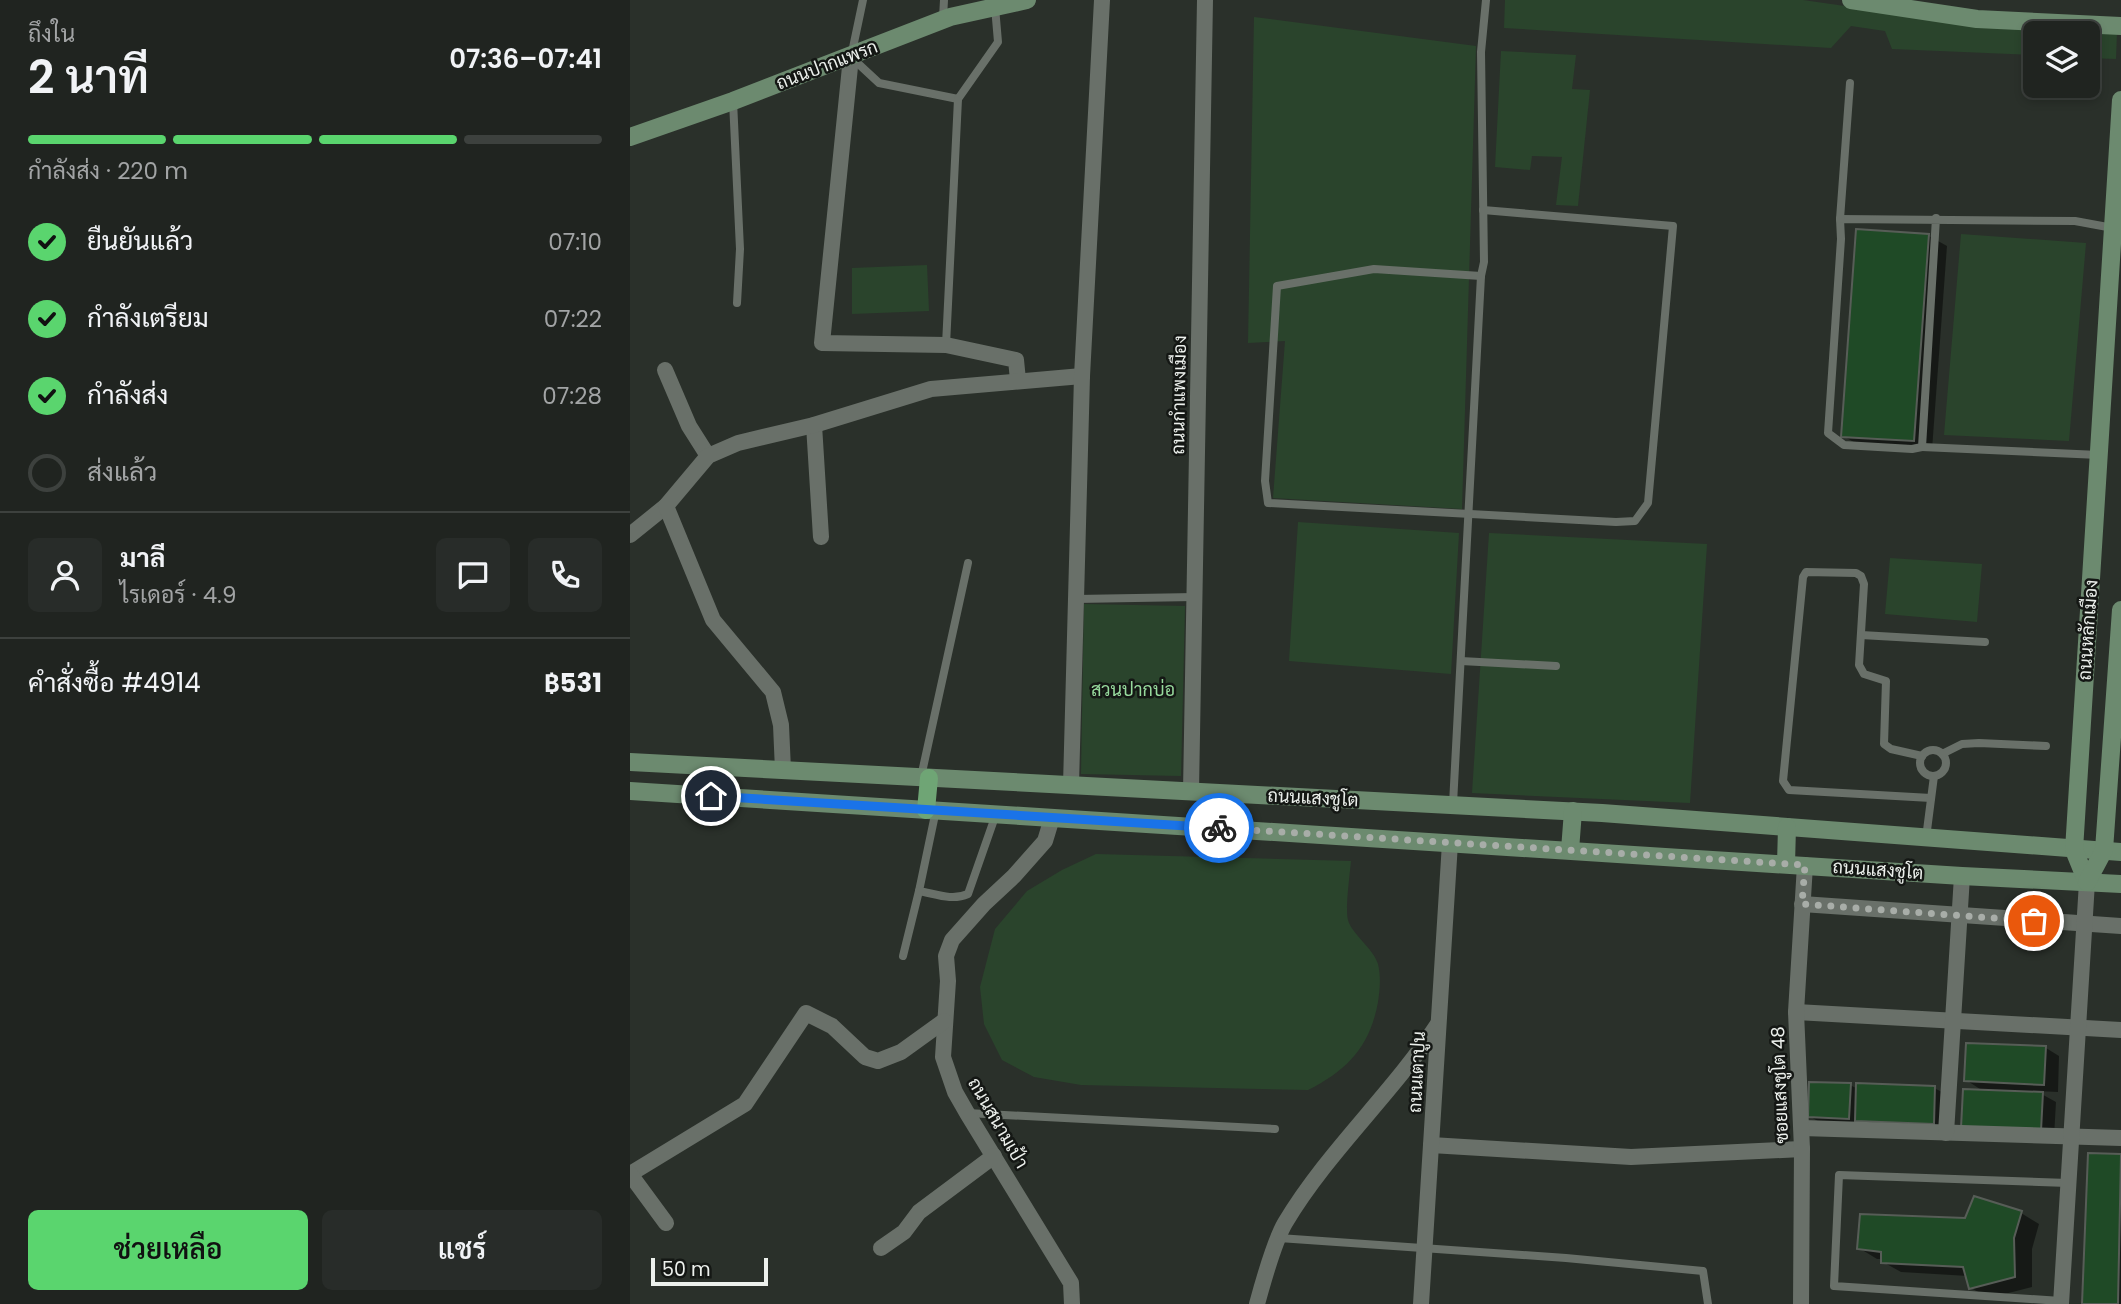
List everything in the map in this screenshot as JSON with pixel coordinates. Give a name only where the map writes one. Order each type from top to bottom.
[{"type":"main road","name":"ถนนปากแพรก","points":[[630,137],[851,57],[943,20],[1027,0]]},
{"type":"main road","points":[[1851,0],[1879,2],[1977,19],[2121,26]]},
{"type":"main road","name":"ถนนหลักเมือง","points":[[2121,100],[2117,229],[2099,455],[2074,850],[2087,882],[2113,851],[2121,620]]},
{"type":"main road","name":"ถนนแสงชูโต","points":[[630,762],[1573,811],[2113,851]]},
{"type":"main road","points":[[925,778],[931,810]]},
{"type":"main road","name":"ถนนแสงชูโต","points":[[630,791],[2121,884]]},
{"type":"main road","points":[[1570,850],[1573,811]]},
{"type":"main road","points":[[1786,864],[1787,827]]},
{"type":"street","points":[[1071,785],[1082,376],[1102,0]]},
{"type":"street","name":"ถนนกำแพงเมือง","points":[[1192,791],[1205,0]]},
{"type":"street","points":[[851,57],[822,343],[946,345],[1016,360],[1018,380]]},
{"type":"street","points":[[665,370],[689,426],[708,456]]},
{"type":"street","points":[[630,535],[666,506],[708,456],[738,443],[814,425],[930,389],[1082,376]]},
{"type":"street","points":[[814,425],[821,537]]},
{"type":"street","points":[[666,506],[713,620],[773,692],[781,725],[783,770]]},
{"type":"street","name":"ถนนสนามเป้า","points":[[1052,818],[1045,841],[952,940],[946,956],[948,981],[943,1057],[955,1092],[1071,1283],[1072,1304]]},
{"type":"street","name":"ถนนเตาปูน","points":[[1420,1304],[1450,843]]},
{"type":"street","name":"ซอยแสงชูโต 48","points":[[1801,1304],[1802,1128],[1796,1012],[1805,865]]},
{"type":"street","points":[[1946,1133],[1962,876]]},
{"type":"street","points":[[2061,1303],[2087,882]]},
{"type":"street","points":[[1802,904],[2121,926]]},
{"type":"street","points":[[1796,1012],[2121,1030]]},
{"type":"street","points":[[666,1223],[630,1174],[745,1104],[806,1013],[832,1026],[865,1057],[878,1061],[901,1052],[944,1021]]},
{"type":"street","points":[[1257,1304],[1283,1226],[1319,1172],[1419,1052],[1439,1023]]},
{"type":"street","points":[[1802,1128],[2121,1138]]},
{"type":"street","points":[[1432,1145],[1631,1157],[1802,1149]]},
{"type":"street","points":[[881,1248],[904,1232],[919,1212],[994,1156]]},
{"type":"lane","points":[[863,0],[851,57],[879,83],[958,99]]},
{"type":"lane","points":[[943,20],[944,0]]},
{"type":"lane","points":[[1453,805],[1481,275],[1484,262],[1481,52],[1486,0]]},
{"type":"lane","points":[[946,345],[958,99],[998,42],[995,7]]},
{"type":"lane","points":[[1850,83],[1828,433],[1844,445],[2099,455]]},
{"type":"lane","points":[[733,101],[740,249],[737,303]]},
{"type":"lane","points":[[1481,275],[1374,269],[1277,286],[1265,481],[1269,503],[1468,515],[1636,521],[1648,503],[1673,226],[1483,209]]},
{"type":"lane","points":[[1922,447],[1936,218]]},
{"type":"lane","points":[[1840,219],[2075,221],[2117,229]]},
{"type":"lane","points":[[925,778],[968,563]]},
{"type":"lane","points":[[1922,756],[1892,749],[1884,744],[1886,681],[1860,671],[1859,666],[1864,584],[1861,576],[1856,573],[1806,572],[1802,576],[1783,781],[1785,786],[1789,790],[1931,798]]},
{"type":"lane","points":[[1076,599],[1195,597]]},
{"type":"lane","points":[[1861,635],[1985,642]]},
{"type":"lane","points":[[1461,661],[1556,666]]},
{"type":"lane","points":[[1942,754],[1962,744],[2046,746]]},
{"type":"lane","points":[[1935,750],[1942,754],[1945,767],[1941,773],[1927,775],[1921,770],[1922,756],[1928,751],[1935,750]]},
{"type":"lane","points":[[1926,838],[1934,776]]},
{"type":"lane","points":[[903,956],[919,891],[931,810]]},
{"type":"lane","points":[[919,891],[950,898],[968,894],[996,814]]},
{"type":"lane","points":[[967,1113],[1275,1129]]},
{"type":"lane","points":[[2061,1303],[1835,1286],[1839,1175],[2068,1183]]},
{"type":"lane","points":[[1279,1238],[1566,1258],[1703,1271],[1709,1304]]},
{"type":"green space","points":[[1505,0],[1803,0],[1984,26],[2023,28],[2023,54],[1892,49],[1885,31],[1851,26],[1831,48],[1504,28]]},
{"type":"green space","points":[[1254,17],[1476,46],[1462,509],[1273,498],[1285,341],[1248,343]]},
{"type":"green space","points":[[2100,31],[2117,32],[2116,59],[2100,58]]},
{"type":"green space","points":[[1501,51],[1576,55],[1572,89],[1590,90],[1578,206],[1556,205],[1562,157],[1532,156],[1530,170],[1495,167]]},
{"type":"green space","points":[[1961,234],[2086,243],[2069,441],[1944,435]]},
{"type":"green space","points":[[927,265],[929,311],[852,314],[852,268]]},
{"type":"green space","points":[[1298,522],[1459,533],[1451,674],[1289,661]]},
{"type":"green space","points":[[1489,533],[1707,544],[1690,803],[1472,793]]},
{"type":"green space","points":[[1890,558],[1982,564],[1977,622],[1885,614]]},
{"type":"green space","name":"สวนปากบ่อ","points":[[1084,604],[1185,606],[1181,776],[1081,774]]},
{"type":"green space","points":[[1096,854],[1351,861],[1348,920],[1375,958],[1380,978],[1374,1018],[1355,1055],[1335,1074],[1308,1090],[1081,1085],[1034,1077],[1002,1060],[984,1024],[980,987],[995,929],[1027,891]]},
{"type":"building","points":[[1856,229],[1929,234],[1914,441],[1841,437]]},
{"type":"building","points":[[1966,1043],[2046,1046],[2044,1085],[1964,1081]]},
{"type":"building","points":[[1809,1082],[1851,1083],[1849,1119],[1808,1117]]},
{"type":"building","points":[[1856,1083],[1935,1086],[1934,1124],[1855,1121]]},
{"type":"building","points":[[1963,1089],[2043,1092],[2041,1131],[1961,1128]]},
{"type":"building","points":[[2088,1153],[2121,1154],[2118,1304],[2082,1304]]},
{"type":"building","points":[[1974,1196],[2022,1211],[2014,1238],[2015,1277],[1969,1289],[1963,1267],[1881,1263],[1881,1252],[1857,1249],[1860,1214],[1965,1218]]},
{"type":"way so far","points":[[1219,828],[1805,865],[1802,904],[2034,921]]},
{"type":"route","points":[[711,796],[1219,828]]}]
